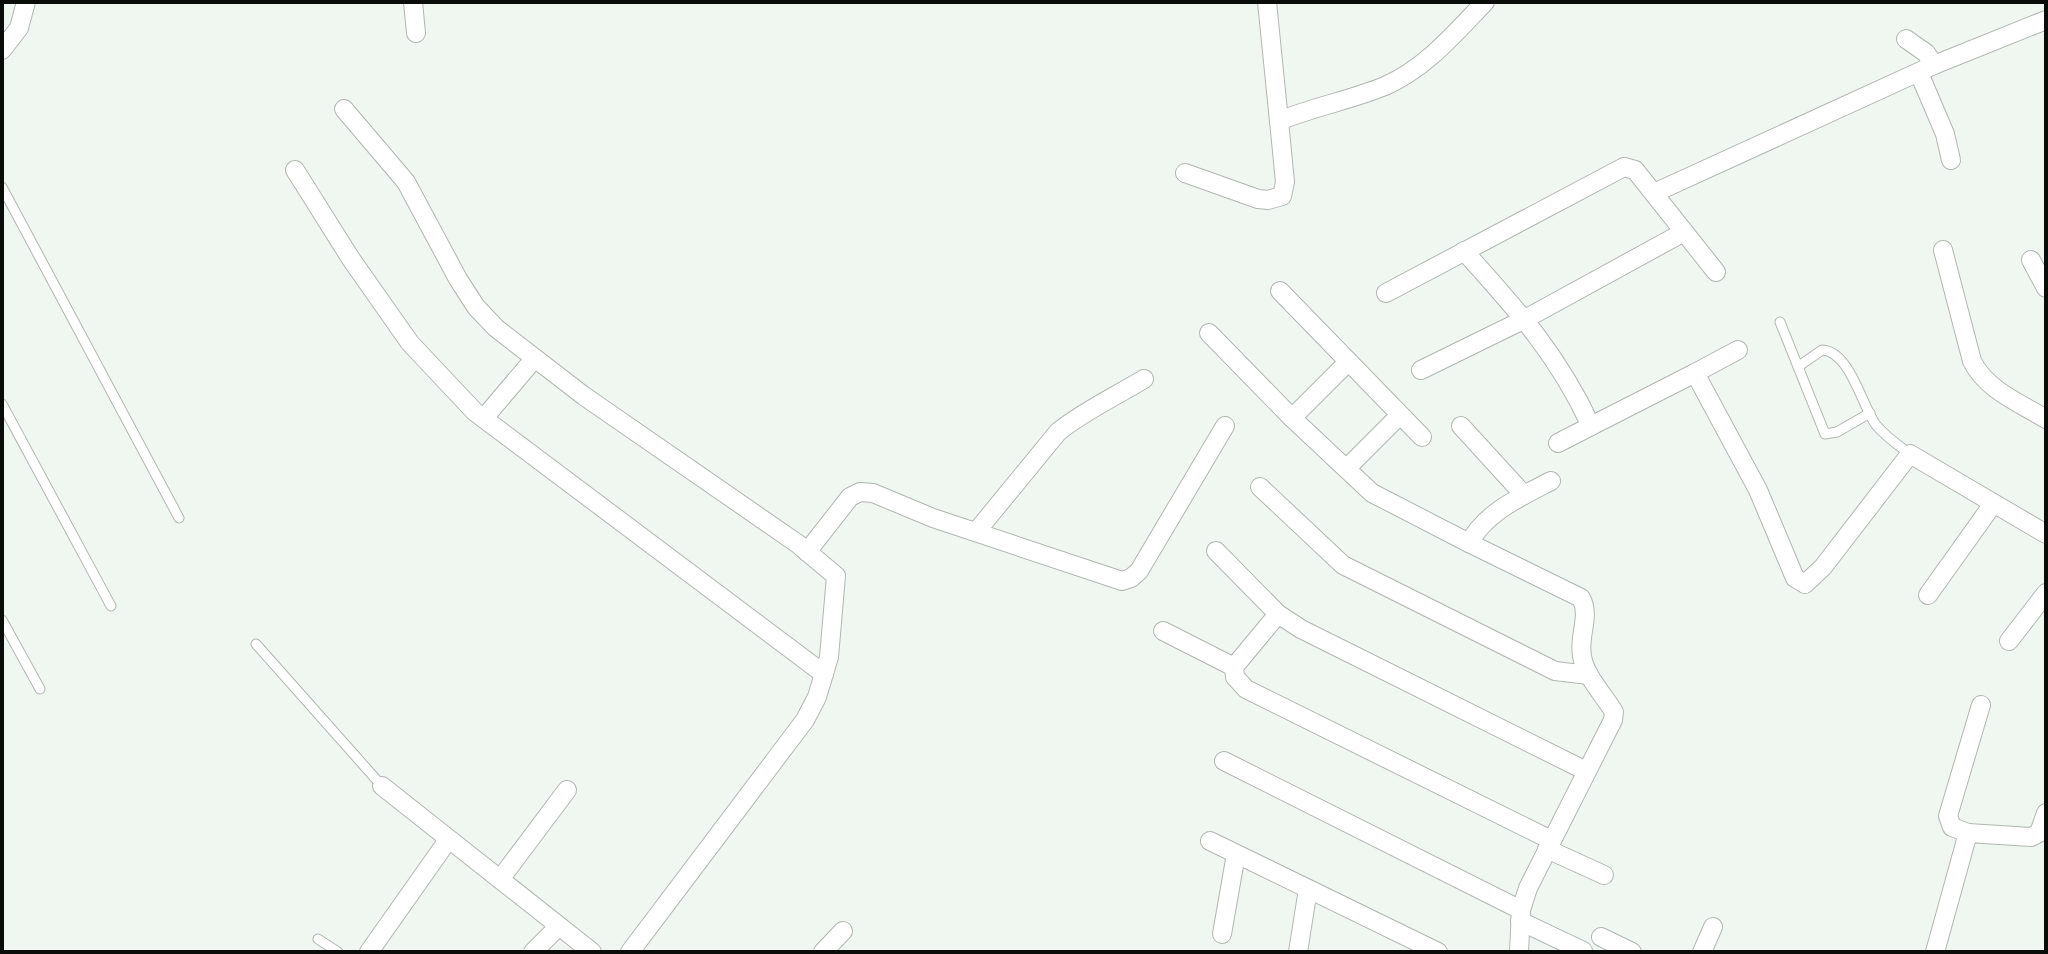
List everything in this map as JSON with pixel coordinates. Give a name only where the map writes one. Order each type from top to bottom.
[{"type":"street","points":[[2,50],[19,28],[26,2]]},
{"type":"street","points":[[413,2],[416,33]]},
{"type":"street","points":[[1185,173],[1258,199],[1282,196],[1285,182],[1267,2]]},
{"type":"street","points":[[1279,121],[1386,85],[1413,70],[1433,56],[1485,2]]},
{"type":"street","points":[[1654,193],[1927,69],[2046,20]]},
{"type":"street","points":[[1906,39],[1917,44],[1927,69],[1951,160]]},
{"type":"street","points":[[344,109],[406,182],[458,279],[476,307],[496,328],[534,359],[833,571],[837,581],[829,657],[805,720],[630,952]]},
{"type":"street","points":[[1386,293],[1624,167],[1635,170],[1716,272]]},
{"type":"street","points":[[295,170],[351,259],[410,343],[434,371],[484,418],[824,674]]},
{"type":"street","points":[[1421,370],[1525,319],[1684,232]]},
{"type":"street","points":[[1943,250],[1978,375],[2046,419]]},
{"type":"street","points":[[1464,251],[1525,319],[1567,377],[1591,426]]},
{"type":"street","points":[[2031,260],[2046,288]]},
{"type":"street","points":[[1280,291],[1422,437]]},
{"type":"street","points":[[1209,333],[1292,418],[1372,493],[1581,598],[1585,606],[1582,659],[1614,712],[1613,720],[1549,844],[1520,916],[1519,952]]},
{"type":"street","points":[[1558,443],[1738,350]]},
{"type":"street","points":[[484,418],[534,359]]},
{"type":"street","points":[[1292,418],[1348,362]]},
{"type":"street","points":[[1695,373],[1758,490],[1795,578],[1800,583],[1805,584],[1823,567],[1910,454],[2046,534]]},
{"type":"street","points":[[976,532],[1058,432],[1073,419],[1144,379]]},
{"type":"street","points":[[1347,468],[1400,415]]},
{"type":"street","points":[[807,552],[850,497],[860,492],[873,493],[933,518],[1122,581],[1139,571],[1225,426]]},
{"type":"street","points":[[1461,426],[1524,495]]},
{"type":"street","points":[[1469,543],[1477,528],[1524,495],[1551,481]]},
{"type":"street","points":[[1260,487],[1343,565],[1555,671],[1589,675]]},
{"type":"street","points":[[1928,595],[1993,504]]},
{"type":"street","points":[[1216,551],[1278,614],[1301,629],[1586,771]]},
{"type":"street","points":[[2009,641],[2046,593]]},
{"type":"street","points":[[1278,614],[1234,667],[1235,677],[1246,689],[1604,875]]},
{"type":"street","points":[[1163,631],[1234,667]]},
{"type":"street","points":[[1981,705],[1948,816],[1952,827],[1968,833],[2036,836],[2046,813]]},
{"type":"street","points":[[1224,761],[1583,951]]},
{"type":"street","points":[[382,786],[592,952]]},
{"type":"street","points":[[501,878],[567,790]]},
{"type":"street","points":[[1935,952],[1968,833]]},
{"type":"street","points":[[369,952],[448,840]]},
{"type":"street","points":[[1210,841],[1438,952]]},
{"type":"street","points":[[1222,934],[1236,854]]},
{"type":"street","points":[[1298,952],[1308,889]]},
{"type":"street","points":[[533,952],[558,927]]},
{"type":"street","points":[[1702,952],[1713,927]]},
{"type":"street","points":[[823,952],[843,931]]},
{"type":"street","points":[[1601,937],[1632,952]]},
{"type":"lane","points":[[2,187],[179,518]]},
{"type":"lane","points":[[1780,322],[1825,434],[1837,432],[1870,413]]},
{"type":"lane","points":[[1799,366],[1822,350],[1832,352],[1853,377],[1870,413],[1887,437],[1910,454]]},
{"type":"lane","points":[[2,404],[111,606]]},
{"type":"lane","points":[[2,620],[40,689]]},
{"type":"lane","points":[[256,644],[382,786]]},
{"type":"lane","points":[[318,939],[338,952]]}]
